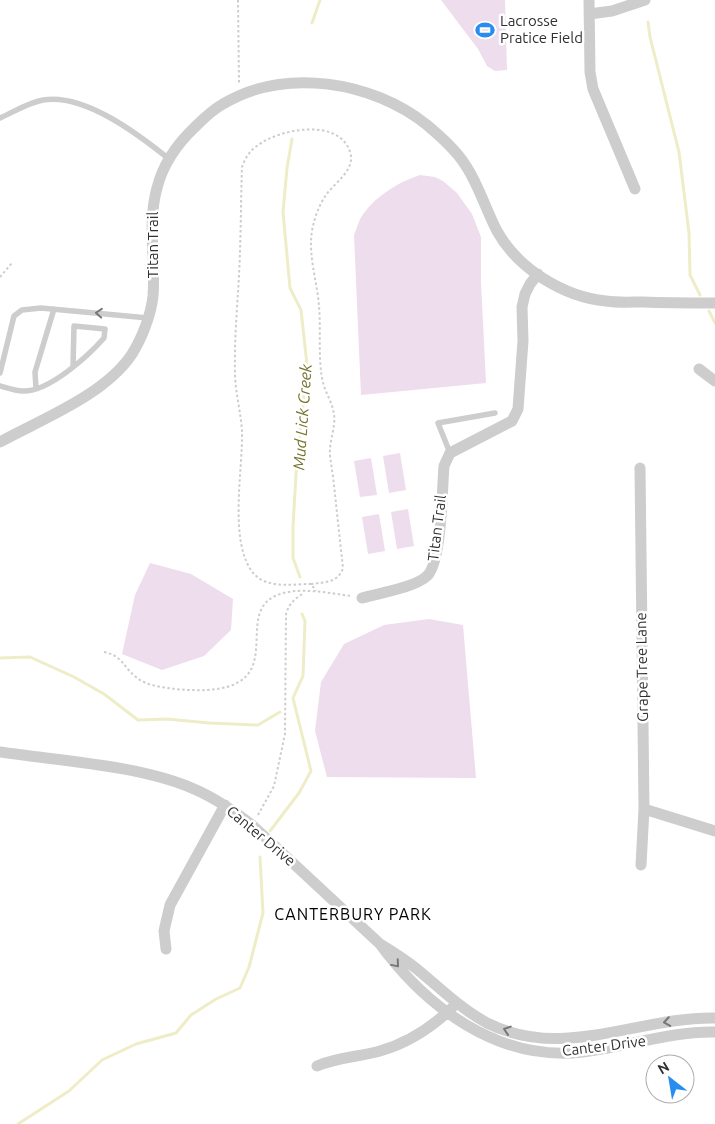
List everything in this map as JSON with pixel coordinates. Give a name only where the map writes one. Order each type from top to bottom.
[{"type":"street","points":[[588,0],[590,72],[593,89],[635,189]]},
{"type":"street","points":[[589,14],[612,11],[645,0]]},
{"type":"street","name":"Titan Trail","points":[[1,438],[70,405],[109,380],[122,367],[132,353],[148,318],[152,298],[153,276],[151,222],[153,206],[157,186],[169,159],[188,134],[204,118],[222,105],[239,96],[278,85],[314,84],[357,90],[380,97],[401,108],[434,131],[455,151],[466,166],[502,239],[516,256],[538,274],[572,293],[607,302],[715,303]]},
{"type":"street","points":[[450,453],[512,421],[518,409],[523,341],[522,307],[525,294],[538,274]]},
{"type":"street","points":[[699,369],[715,380]]},
{"type":"street","name":"Titan Trail","points":[[362,598],[407,586],[427,576],[433,567],[437,552],[444,466],[450,453]]},
{"type":"street","name":"Grape Tree Lane","points":[[640,468],[644,809],[641,865]]},
{"type":"street","name":"Canter Drive","points":[[0,752],[141,773],[192,788],[225,805],[252,825],[380,944],[422,991],[448,1013],[489,1038],[526,1049],[560,1053],[582,1052],[688,1033],[715,1032]]},
{"type":"street","points":[[166,949],[164,931],[170,905],[225,805]]},
{"type":"street","points":[[644,809],[715,831]]},
{"type":"street","name":"Canter Drive","points":[[380,944],[417,969],[457,1004],[475,1016],[506,1030],[550,1039],[568,1039],[666,1022],[715,1018]]},
{"type":"street","points":[[317,1066],[330,1060],[380,1051],[400,1045],[426,1030],[457,1004]]},
{"type":"lane","points":[[0,118],[31,103],[52,100],[73,101],[87,105],[127,129],[169,159]]},
{"type":"lane","points":[[0,373],[14,316],[22,310],[41,308],[148,318]]},
{"type":"lane","points":[[36,390],[36,372],[54,309]]},
{"type":"lane","points":[[0,386],[23,391],[36,390],[72,368],[91,352],[104,338],[104,329],[74,326],[72,368]]},
{"type":"lane","points":[[450,453],[438,424],[495,413]]},
{"type":"path","points":[[238,0],[239,96]]},
{"type":"path","points":[[308,129],[325,131],[340,136],[347,144],[352,162],[347,172],[326,196],[317,213],[312,231],[312,254],[319,305],[322,378],[334,415],[330,455],[342,568],[341,575],[337,579],[311,584],[281,585],[260,580],[252,572],[246,560],[240,539],[242,433],[235,367],[234,331],[240,250],[242,167],[246,157],[256,146],[270,137],[308,129]]},
{"type":"path","points":[[0,277],[12,263]]},
{"type":"path","points":[[311,584],[316,592]]},
{"type":"path","points":[[104,652],[119,657],[134,676],[153,686],[202,690],[231,686],[244,679],[252,670],[256,660],[259,612],[265,603],[274,596],[286,592],[316,592],[362,598]]},
{"type":"path","points":[[252,825],[274,786],[285,734],[286,614],[289,606],[296,598],[306,592]]},
{"type":"shaded area","name":"Lacrosse Pratice Field","points":[[441,0],[505,0],[507,70],[495,71],[487,66],[478,49]]},
{"type":"shaded area","points":[[420,175],[435,177],[457,193],[472,214],[481,237],[481,282],[486,383],[361,395],[354,235],[362,215],[375,200],[396,185]]},
{"type":"shaded area","points":[[400,453],[406,490],[389,493],[383,456]]},
{"type":"shaded area","points":[[371,458],[377,495],[360,497],[354,461]]},
{"type":"shaded area","points":[[408,509],[414,546],[397,549],[391,512]]},
{"type":"shaded area","points":[[379,514],[385,551],[368,554],[362,517]]},
{"type":"shaded area","points":[[150,563],[191,574],[233,599],[231,630],[204,656],[162,670],[122,654],[135,595]]},
{"type":"shaded area","points":[[429,619],[463,625],[476,778],[327,777],[315,731],[321,682],[344,644],[384,625]]},
{"type":"waterway","name":"Mud Lick Creek","points":[[312,23],[320,0]]},
{"type":"waterway","points":[[648,22],[650,37],[679,152],[689,233],[690,275],[700,295]]},
{"type":"waterway","name":"Mud Lick Creek","points":[[292,139],[283,212],[290,288],[301,310],[307,365],[296,474],[293,527],[293,558],[300,577]]},
{"type":"waterway","points":[[709,311],[715,323]]},
{"type":"waterway","name":"Mud Lick Creek","points":[[270,831],[299,793],[311,771],[293,698],[303,676],[305,621],[302,614]]},
{"type":"waterway","points":[[0,658],[30,657],[74,677],[104,694],[138,720],[167,719],[258,725],[280,712]]},
{"type":"waterway","name":"Mud Lick Creek","points":[[18,1124],[69,1091],[102,1060],[136,1044],[176,1033],[191,1015],[216,999],[240,988],[249,967],[263,913],[260,857]]},
{"type":"place","name":"Lacrosse Pratice Field","points":[[485,30]]},
{"type":"district","name":"CANTERBURY PARK","points":[[353,914]]}]
